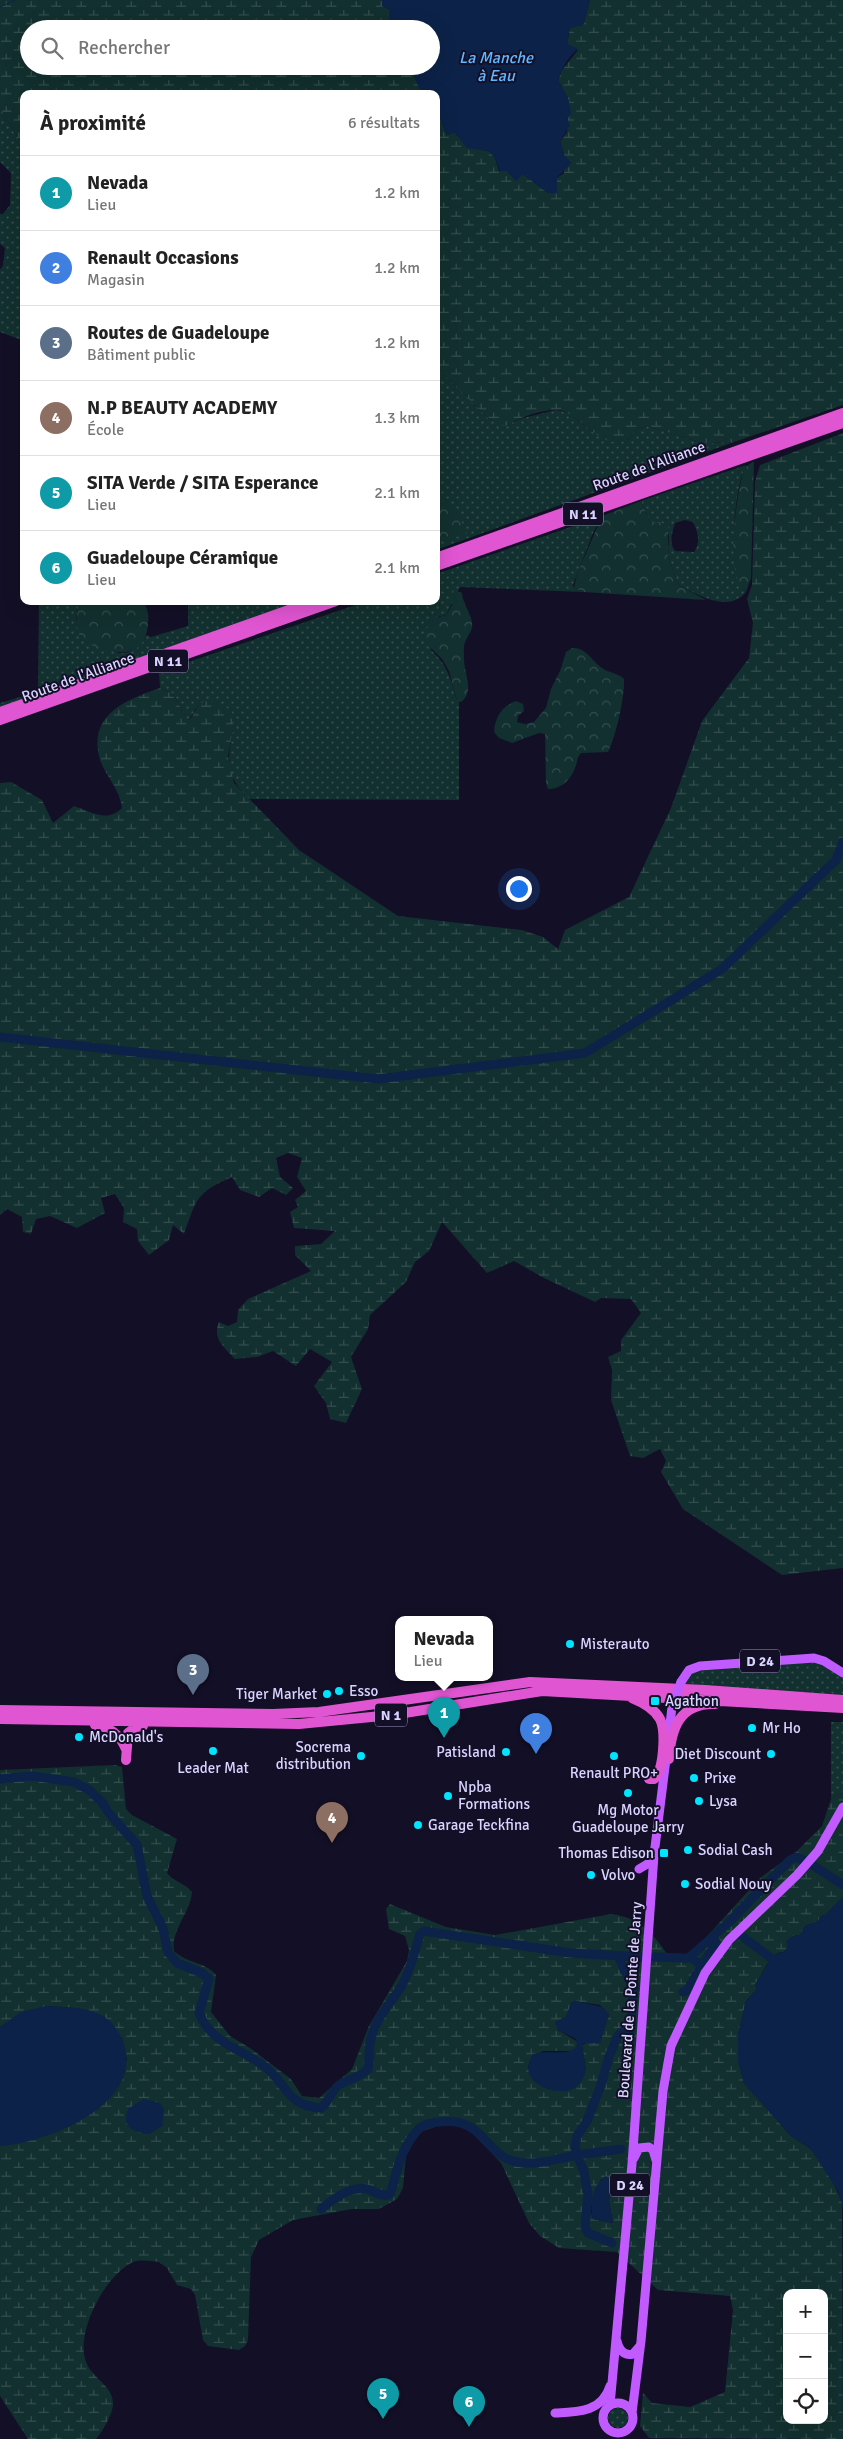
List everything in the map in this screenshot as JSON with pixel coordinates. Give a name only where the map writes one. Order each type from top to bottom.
[{"type":"highway","name":"Route de l'Alliance","points":[[440,557],[843,413]]},
{"type":"highway","name":"Route de l'Alliance","points":[[440,565],[843,423]]},
{"type":"highway","name":"Route de l'Alliance","points":[[0,712],[303,605]]},
{"type":"highway","name":"Route de l'Alliance","points":[[0,720],[325,605]]},
{"type":"highway","name":"N 1","points":[[0,1721],[25,1715],[273,1714],[319,1712],[530,1682],[752,1692],[843,1700]]},
{"type":"highway","name":"N 1","points":[[25,1715],[44,1720],[299,1724],[344,1721],[542,1691],[843,1708]]},
{"type":"highway","points":[[626,1696],[648,1707],[660,1718],[662,1725],[663,1741],[659,1773],[654,1779],[649,1779]]},
{"type":"highway","points":[[669,1759],[675,1725],[679,1719],[696,1707],[711,1704],[780,1704]]},
{"type":"highway","points":[[0,1709],[25,1715]]},
{"type":"highway","points":[[44,1720],[104,1726],[118,1735],[126,1754],[128,1733],[136,1727],[219,1724]]},
{"type":"main road","name":"Boulevard de la Pointe de Jarry","points":[[610,2405],[632,2164],[654,1855],[672,1707],[681,1682],[689,1670],[700,1666],[785,1659],[819,1659],[843,1673]]},
{"type":"main road","name":"D 24","points":[[632,2413],[641,2341],[663,2091],[671,2046],[705,1973],[729,1940],[797,1875],[818,1851],[843,1808]]},
{"type":"main road","points":[[639,1869],[649,1863],[654,1855]]},
{"type":"main road","points":[[635,2122],[637,2135],[644,2141],[654,2140],[660,2127]]},
{"type":"main road","points":[[632,2164],[638,2149],[646,2146],[653,2150],[657,2167]]},
{"type":"main road","points":[[616,2339],[622,2352],[629,2355],[638,2350],[641,2341]]},
{"type":"main road","points":[[555,2413],[583,2411],[599,2404],[610,2388],[615,2362]]},
{"type":"main road","points":[[620,2404],[632,2413],[632,2424],[622,2435],[616,2433],[609,2434],[603,2418],[604,2412],[610,2405],[620,2404]]},
{"type":"green space","points":[[0,0],[382,0],[382,6],[389,9],[391,20],[20,20],[20,75],[414,75],[422,90],[20,90],[20,140],[0,108]]},
{"type":"green space","points":[[590,0],[843,0],[843,405],[734,442],[703,443],[647,426],[635,430],[628,440],[619,442],[601,437],[577,419],[560,410],[533,414],[518,419],[506,426],[499,425],[490,420],[440,371],[440,118],[447,135],[454,132],[482,150],[489,151],[495,158],[499,171],[507,171],[516,180],[523,174],[548,193],[557,192],[557,178],[564,173],[564,155],[560,141],[567,132],[569,101],[558,80],[562,70],[578,50],[567,44],[570,27],[583,25]]},
{"type":"green space","points":[[0,108],[20,140],[20,340],[0,332],[0,270],[3,265],[5,248],[0,244],[0,214],[3,214],[10,205],[11,173],[0,162]]},
{"type":"green space","points":[[440,371],[490,420],[506,426],[519,419],[556,410],[569,413],[594,433],[628,440],[635,430],[647,426],[703,443],[734,442],[440,549]]},
{"type":"green space","points":[[843,433],[843,1568],[782,1575],[683,1509],[661,1472],[666,1461],[660,1449],[643,1458],[630,1456],[611,1400],[612,1370],[608,1357],[621,1351],[621,1340],[641,1313],[631,1299],[601,1298],[595,1302],[542,1277],[514,1261],[487,1273],[442,1222],[429,1251],[415,1262],[406,1282],[370,1315],[368,1329],[351,1357],[362,1389],[346,1423],[330,1419],[326,1403],[314,1386],[332,1362],[310,1349],[296,1366],[273,1351],[257,1357],[235,1359],[223,1347],[218,1338],[217,1328],[219,1322],[228,1326],[237,1322],[238,1310],[248,1299],[311,1271],[295,1255],[295,1246],[321,1244],[335,1231],[294,1228],[290,1212],[298,1207],[295,1200],[306,1191],[297,1177],[302,1158],[288,1153],[276,1158],[280,1177],[293,1188],[286,1195],[272,1188],[259,1197],[240,1190],[232,1177],[211,1188],[195,1204],[184,1234],[173,1225],[169,1240],[149,1255],[138,1241],[137,1229],[123,1222],[124,1208],[115,1194],[101,1198],[105,1213],[77,1228],[50,1216],[36,1219],[31,1234],[23,1232],[22,1217],[7,1209],[0,1215],[0,783],[11,782],[42,800],[53,823],[74,806],[99,815],[111,815],[122,808],[121,801],[100,760],[97,744],[99,731],[104,721],[112,712],[134,698],[160,688],[173,694],[189,720],[201,703],[206,701],[215,702],[232,712],[233,729],[228,756],[234,783],[299,850],[398,916],[522,930],[543,937],[558,949],[565,930],[629,897],[671,808],[702,721],[749,658],[753,623],[747,599],[752,585],[755,482],[760,465]]},
{"type":"green space","points":[[754,461],[751,578],[746,592],[739,583],[735,569],[733,552],[735,514],[744,468]]},
{"type":"green space","points":[[746,465],[738,492],[735,511],[734,551],[740,583],[746,592],[739,598],[722,602],[703,597],[678,585],[668,555],[669,536],[660,522],[650,522],[641,501]],"holes":[[[685,520],[693,522],[698,537],[696,549],[694,552],[675,551],[672,541],[675,523]]]},
{"type":"green space","points":[[447,501],[454,505],[467,533],[440,543],[440,502]]},
{"type":"green space","points":[[641,501],[650,522],[660,522],[668,526],[668,555],[678,585],[706,600],[584,592],[574,588],[577,574],[602,516]]},
{"type":"green space","points":[[602,516],[593,533],[573,585],[574,588],[584,592],[460,587],[446,615],[437,617],[431,650],[445,667],[459,702],[459,800],[249,799],[236,783],[230,767],[229,759],[233,729],[198,705],[189,720],[187,719],[173,694],[160,688],[159,672],[355,605],[440,605],[440,573]]},
{"type":"green space","points":[[454,590],[462,593],[472,622],[464,649],[464,665],[468,688],[465,698],[461,702],[457,701],[449,671],[442,659],[426,643],[427,627],[432,621],[446,615],[452,605],[450,593]]},
{"type":"green space","points":[[39,605],[78,605],[76,620],[118,653],[123,653],[135,649],[147,635],[151,637],[188,626],[188,605],[294,605],[0,709],[0,703],[34,693],[38,689]]},
{"type":"green space","points":[[78,605],[145,605],[148,617],[147,633],[144,641],[134,650],[120,652],[103,649],[82,639],[78,631]]},
{"type":"green space","points":[[572,648],[581,650],[602,668],[624,679],[621,706],[617,727],[608,752],[581,753],[568,780],[557,788],[548,789],[546,783],[545,734],[539,733],[512,743],[499,738],[494,732],[500,713],[516,701],[523,704],[524,711],[518,716],[517,722],[525,724],[534,722],[546,708],[551,689],[560,671],[566,652]]},
{"type":"green space","points":[[808,1661],[827,1666],[843,1676],[843,1698],[818,1693],[683,1687],[691,1674],[697,1671]]},
{"type":"green space","points":[[831,1722],[843,1722],[843,1792],[831,1799]]},
{"type":"green space","points":[[115,1765],[122,1767],[126,1809],[132,1815],[177,1839],[167,1873],[192,1892],[191,1900],[175,1936],[174,1951],[184,1958],[207,1967],[216,1975],[211,2012],[230,2036],[250,2048],[291,2079],[302,2096],[319,2098],[352,2069],[369,2026],[407,1961],[409,1950],[405,1936],[389,1929],[386,1909],[390,1904],[446,1927],[495,1935],[611,1914],[630,1919],[644,1927],[667,1954],[691,1954],[760,1878],[797,1851],[822,1826],[831,1799],[843,1792],[843,1897],[825,1915],[821,1916],[818,1921],[805,1926],[800,1935],[795,1935],[787,1941],[788,1947],[784,1952],[774,1956],[767,1964],[755,1984],[757,1989],[746,2001],[738,2035],[738,2060],[744,2083],[791,2136],[811,2149],[834,2184],[842,2202],[843,2439],[649,2438],[640,2426],[643,2393],[652,2403],[690,2407],[725,2392],[733,2310],[730,2296],[658,2290],[617,2252],[559,2248],[540,2236],[529,2223],[501,2163],[472,2133],[464,2128],[452,2125],[438,2126],[420,2132],[406,2155],[403,2188],[397,2199],[379,2209],[352,2209],[293,2220],[259,2240],[251,2257],[248,2340],[245,2346],[239,2350],[208,2346],[203,2340],[195,2295],[191,2289],[177,2285],[167,2268],[159,2262],[136,2261],[122,2269],[102,2292],[88,2322],[84,2338],[84,2352],[87,2364],[107,2388],[112,2398],[113,2405],[109,2418],[96,2439],[28,2439],[0,2396],[0,2146],[127,2060],[122,2038],[75,2008],[46,2006],[0,2027],[0,1770]],"holes":[[[575,2001],[600,2005],[609,2015],[588,2042],[582,2045],[586,2071],[528,2068],[531,2058],[543,2051],[571,2051],[576,2048],[578,2042],[558,2030],[567,2015],[571,2003]],[[601,2179],[610,2179],[609,2202],[613,2223],[593,2219],[590,2209]]]},
{"type":"green space","points":[[618,2408],[625,2411],[628,2418],[625,2425],[618,2428],[611,2425],[608,2418],[611,2411]]},
{"type":"water","name":"La Manche à Eau","points":[[382,0],[590,0],[583,25],[570,28],[567,44],[578,49],[566,63],[558,80],[569,101],[571,113],[567,120],[570,125],[560,141],[564,155],[571,163],[557,178],[557,193],[548,193],[523,174],[516,181],[507,171],[500,171],[495,158],[489,151],[467,148],[454,132],[447,135],[440,118],[440,90],[422,90],[414,75],[440,75],[440,20],[391,20],[389,9],[382,6]]},
{"type":"water","points":[[843,1897],[843,2208],[838,2191],[811,2149],[791,2136],[744,2083],[738,2060],[738,2035],[746,2001],[757,1989],[755,1984],[770,1960],[779,1953],[784,1952],[788,1947],[786,1941],[795,1935],[800,1935],[805,1926],[818,1921],[821,1916],[825,1915]]},
{"type":"water","points":[[575,2001],[603,2007],[609,2015],[600,2043],[584,2043],[582,2045],[586,2071],[579,2084],[569,2090],[551,2090],[534,2081],[529,2074],[528,2065],[533,2054],[569,2051],[577,2046],[576,2039],[558,2030],[555,2022],[566,2017],[571,2003]]},
{"type":"water","points":[[46,2006],[71,2007],[103,2016],[119,2032],[124,2045],[126,2066],[119,2086],[105,2103],[86,2117],[64,2129],[41,2137],[0,2146],[0,2027],[21,2012]]},
{"type":"water","points":[[144,2099],[160,2103],[164,2109],[162,2126],[149,2134],[133,2130],[129,2127],[126,2119],[129,2108]]},
{"type":"water","points":[[606,2176],[610,2179],[609,2202],[613,2223],[593,2219],[592,2214],[595,2189]]},
{"type":"waterway","points":[[0,7],[15,0]]},
{"type":"waterway","points":[[0,1037],[378,1079],[585,1053],[722,969],[836,860],[843,842]]},
{"type":"waterway","points":[[0,1779],[32,1776],[74,1782],[89,1790],[102,1802],[108,1812],[137,1845],[147,1896],[163,1928],[168,1952],[177,1963],[202,1973],[209,1979],[199,2013],[211,2032],[219,2039],[264,2066],[293,2098],[309,2106],[321,2108],[339,2085],[368,2069],[373,2030],[405,1979],[420,1934],[424,1931],[570,1953],[641,1957]]},
{"type":"waterway","points":[[654,1957],[687,1958],[692,1955],[727,1924],[790,1860],[796,1857],[806,1861]]},
{"type":"waterway","points":[[811,1864],[843,1885]]},
{"type":"waterway","points":[[739,1934],[771,1958]]},
{"type":"waterway","points":[[702,1965],[716,1944],[714,1936]]},
{"type":"waterway","points":[[618,1956],[634,1990],[625,2074]]},
{"type":"waterway","points":[[683,1992],[687,1991],[702,1965],[690,1957]]},
{"type":"waterway","points":[[621,2149],[577,2155],[575,2147],[577,2136],[587,2121],[601,2085],[609,2056],[618,2036],[632,2023]]},
{"type":"waterway","points":[[321,2209],[336,2197],[354,2189],[367,2189],[380,2195],[389,2195],[403,2153],[418,2129],[429,2123],[454,2122],[475,2130],[497,2152],[517,2162],[540,2162],[577,2155],[584,2172],[588,2194],[585,2227],[588,2233],[612,2243]]},
{"type":"place","name":"Misterauto","points":[[570,1644]]},
{"type":"place","name":"Esso","points":[[339,1691]]},
{"type":"place","name":"Tiger Market","points":[[327,1694]]},
{"type":"place","name":"Routes de Guadeloupe","points":[[193,1695]]},
{"type":"place","name":"Agathon","points":[[655,1701]]},
{"type":"place","name":"Mr Ho","points":[[752,1728]]},
{"type":"place","name":"McDonald's","points":[[79,1737]]},
{"type":"place","name":"Nevada","points":[[444,1738]]},
{"type":"place","name":"Leader Mat","points":[[213,1751]]},
{"type":"place","name":"Patisland","points":[[506,1752]]},
{"type":"place","name":"Renault Occasions","points":[[536,1754]]},
{"type":"place","name":"Diet Discount","points":[[771,1754]]},
{"type":"place","name":"Socrema distribution","points":[[361,1756]]},
{"type":"place","name":"Renault PRO+","points":[[614,1756]]},
{"type":"place","name":"Prixe","points":[[694,1778]]},
{"type":"place","name":"Mg Motor Guadeloupe Jarry","points":[[628,1793]]},
{"type":"place","name":"Npba Formations","points":[[448,1796]]},
{"type":"place","name":"Lysa","points":[[699,1801]]},
{"type":"place","name":"Garage Teckfina","points":[[418,1825]]},
{"type":"place","name":"N.P BEAUTY ACADEMY","points":[[332,1843]]},
{"type":"place","name":"Sodial Cash","points":[[688,1850]]},
{"type":"place","name":"Thomas Edison","points":[[664,1853]]},
{"type":"place","name":"Volvo","points":[[591,1875]]},
{"type":"place","name":"Sodial Nouy","points":[[685,1884]]},
{"type":"place","name":"SITA Verde / SITA Esperance","points":[[383,2419]]},
{"type":"place","name":"Guadeloupe Céramique","points":[[469,2427]]}]
